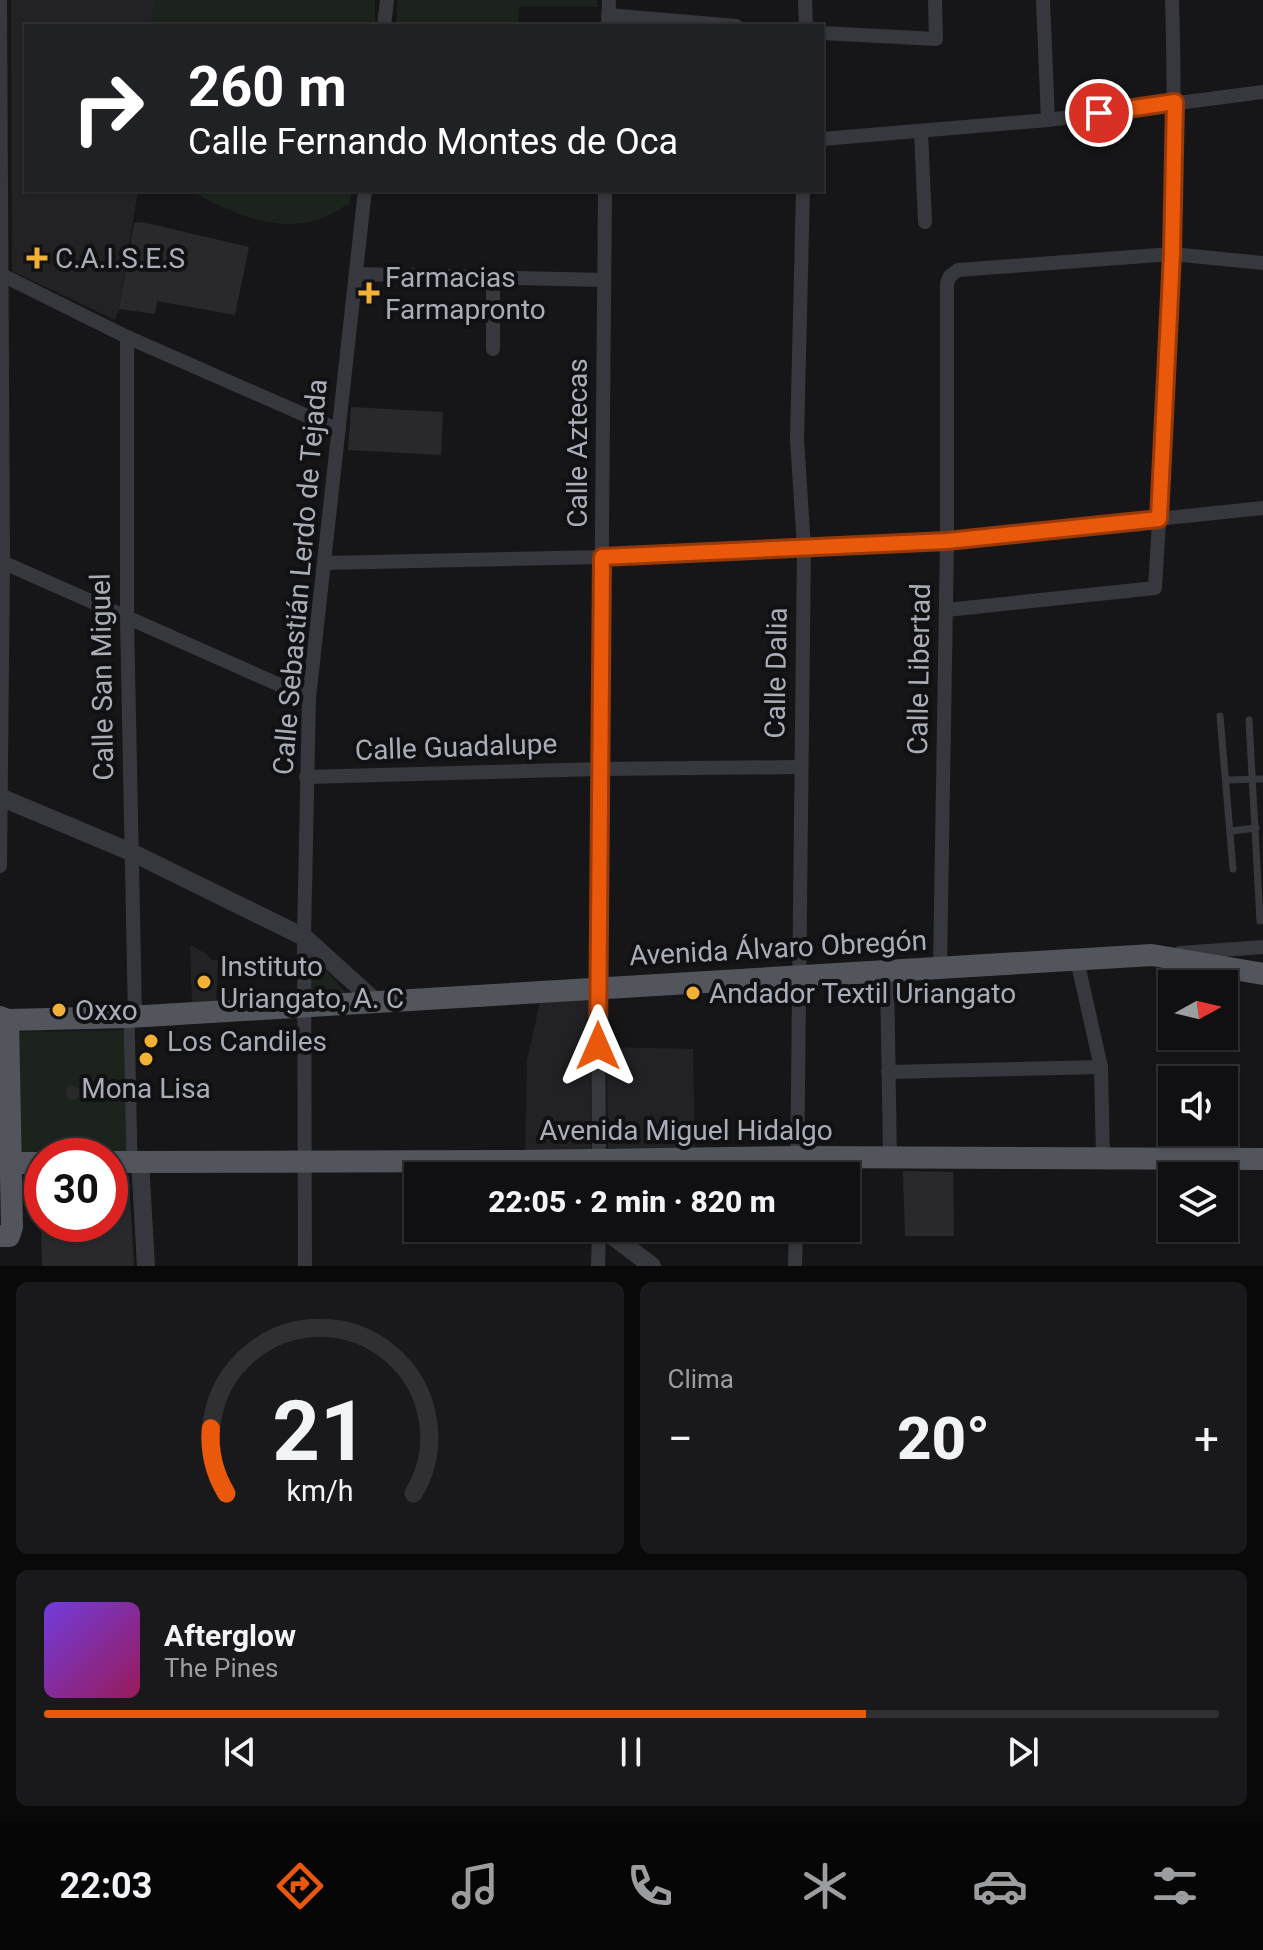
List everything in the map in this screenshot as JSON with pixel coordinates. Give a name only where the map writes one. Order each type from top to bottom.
[{"type":"main road","name":"Avenida Álvaro Obregón","points":[[4,1018],[132,1017],[378,1004],[1152,955],[1263,974]]},
{"type":"main road","points":[[4,1018],[12,1163],[12,1227],[4,1236]]},
{"type":"main road","name":"Avenida Miguel Hidalgo","points":[[850,1162],[890,1159],[1263,1159]]},
{"type":"main road","name":"Avenida Miguel Hidalgo","points":[[128,1162],[533,1162]]},
{"type":"main road","points":[[12,1163],[24,1163]]},
{"type":"street","points":[[0,0],[0,866]]},
{"type":"street","points":[[384,24],[387,0]]},
{"type":"street","points":[[805,0],[806,24]]},
{"type":"street","points":[[824,33],[936,39],[935,0]]},
{"type":"street","points":[[1043,0],[1048,120]]},
{"type":"street","points":[[946,610],[1155,588],[1172,254],[1175,102],[1172,0]]},
{"type":"street","points":[[608,14],[715,24]]},
{"type":"street","points":[[824,139],[1048,120],[1263,92]]},
{"type":"street","points":[[921,131],[925,222]]},
{"type":"street","name":"Calle Sebastián Lerdo de Tejada","points":[[305,1266],[304,937],[309,698],[365,192]]},
{"type":"street","name":"Calle Aztecas","points":[[599,1162],[605,192]]},
{"type":"street","name":"Calle Dalia","points":[[797,1162],[804,548],[797,439],[803,192]]},
{"type":"street","points":[[1172,254],[1263,263]]},
{"type":"street","name":"Calle Libertad","points":[[940,968],[947,541],[947,283],[958,270],[1172,254]]},
{"type":"street","points":[[356,274],[604,280]]},
{"type":"street","points":[[0,275],[127,337],[339,430]]},
{"type":"street","points":[[493,278],[493,349]]},
{"type":"street","name":"Calle San Miguel","points":[[127,337],[132,1017]]},
{"type":"street","points":[[324,563],[602,557],[947,541],[1263,508]]},
{"type":"street","points":[[2,561],[309,698]]},
{"type":"street","name":"Calle Guadalupe","points":[[306,777],[800,767]]},
{"type":"street","points":[[0,797],[131,852],[304,937],[378,1004]]},
{"type":"street","points":[[1152,955],[1263,947]]},
{"type":"street","points":[[1077,960],[1101,1067],[1103,1159]]},
{"type":"street","points":[[887,972],[890,1159]]},
{"type":"street","points":[[128,1138],[132,1017]]},
{"type":"street","points":[[888,1072],[1101,1067]]},
{"type":"street","points":[[128,1167],[146,1266]]},
{"type":"street","points":[[598,1266],[599,1242]]},
{"type":"street","points":[[619,1242],[652,1266]]},
{"type":"street","points":[[795,1266],[796,1242]]},
{"type":"lane","points":[[1220,716],[1233,869]]},
{"type":"lane","points":[[1249,720],[1260,921],[1263,920]]},
{"type":"lane","points":[[1226,780],[1263,779]]},
{"type":"lane","points":[[1231,831],[1256,828]]},
{"type":"shaded area","points":[[11,0],[156,0],[150,24],[24,24],[24,192],[138,192],[115,320],[12,271]]},
{"type":"shaded area","points":[[156,0],[375,0],[375,24],[150,24]]},
{"type":"shaded area","points":[[398,0],[597,0],[597,7],[519,7],[518,24],[396,24]]},
{"type":"shaded area","points":[[194,192],[352,192],[350,203],[333,213],[310,222],[289,224],[244,216]]},
{"type":"shaded area","name":"Instituto Uriangato, A. C","points":[[190,945],[207,954],[211,960],[218,960],[216,1004],[192,1005]]},
{"type":"shaded area","points":[[310,952],[354,1002],[309,1002]]},
{"type":"shaded area","points":[[590,998],[591,1150],[525,1152],[527,1060],[540,1002]]},
{"type":"shaded area","points":[[126,1030],[128,1138],[24,1138],[24,1158],[18,1159],[15,1032]]},
{"type":"shaded area","points":[[607,1047],[693,1049],[695,1148],[608,1148]]},
{"type":"building","points":[[142,222],[249,247],[235,315],[157,301],[155,314],[119,309],[134,223]]},
{"type":"building","points":[[351,407],[443,412],[441,455],[348,450]]},
{"type":"building","points":[[73,1086],[80,1093],[73,1100],[66,1093]]},
{"type":"building","points":[[903,1171],[953,1172],[954,1236],[905,1236]]},
{"type":"building","points":[[129,1176],[134,1266],[42,1266],[41,1242],[128,1242]]},
{"type":"place","name":"C.A.I.S.E.S","points":[[37,258]]},
{"type":"place","name":"Farmacias Farmapronto","points":[[369,293]]},
{"type":"place","name":"Instituto Uriangato, A. C","points":[[204,982]]},
{"type":"place","name":"Andador Textil Uriangato","points":[[693,993]]},
{"type":"place","name":"Oxxo","points":[[59,1010]]},
{"type":"place","name":"Los Candiles","points":[[151,1041]]},
{"type":"place","name":"Mona Lisa","points":[[146,1059]]},
{"type":"route","points":[[598,1046],[602,557],[947,541],[1159,519],[1172,254],[1175,102],[1099,113]]}]
